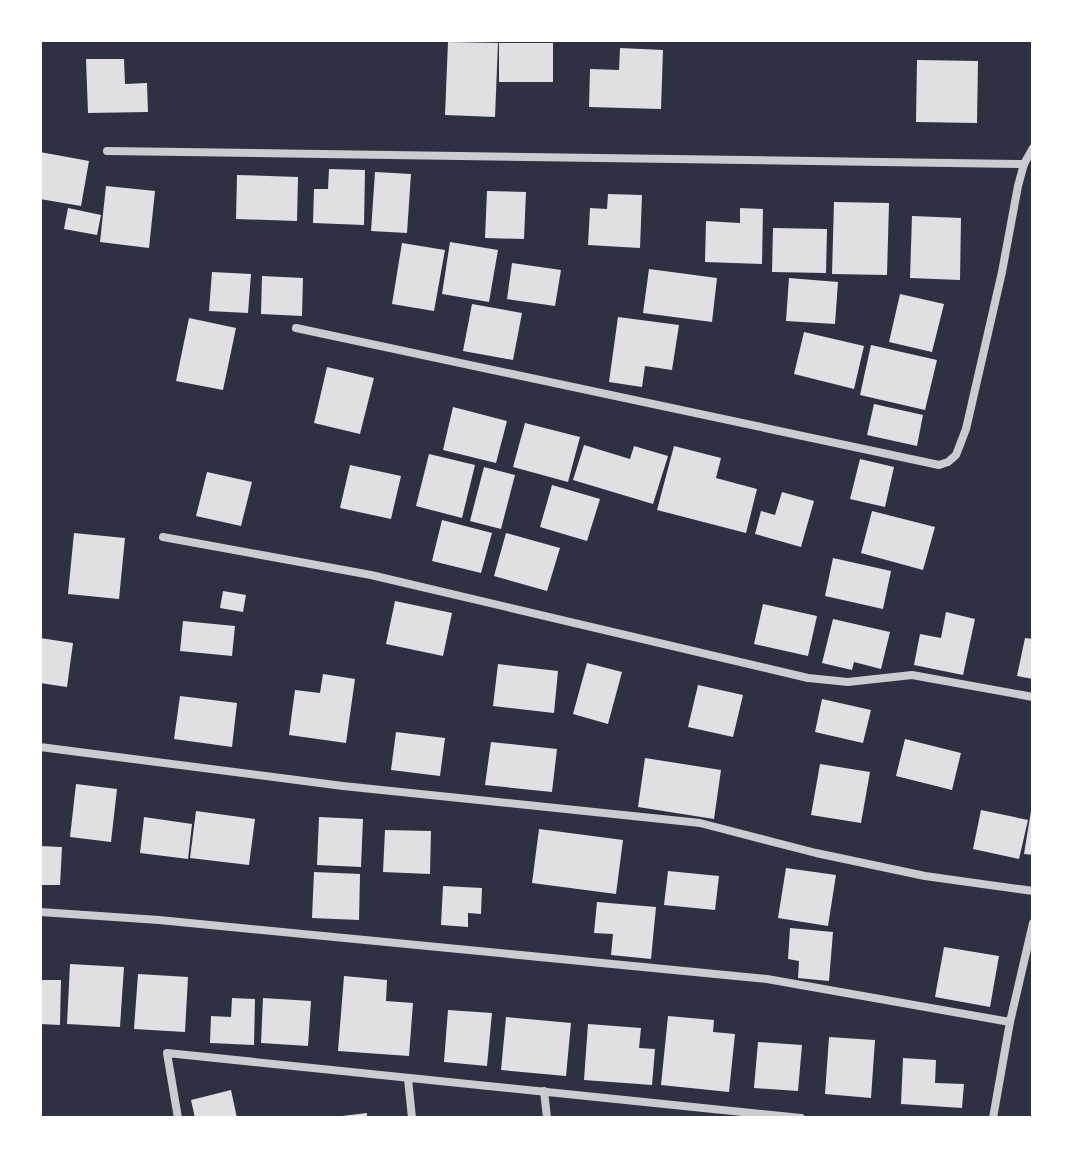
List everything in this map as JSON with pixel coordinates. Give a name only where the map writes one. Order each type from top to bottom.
[{"type":"street","points":[[296,328],[939,465],[956,455],[966,429],[1024,164],[1033,148]]},
{"type":"street","points":[[107,151],[1024,164]]},
{"type":"street","points":[[163,537],[371,575],[808,678],[848,682],[912,675],[1033,697]]},
{"type":"street","points":[[40,747],[343,786],[700,823],[816,853],[925,876],[1033,891]]},
{"type":"street","points":[[40,912],[159,920],[767,979],[1010,1022]]},
{"type":"street","points":[[993,1118],[1010,1022],[1033,923]]},
{"type":"street","points":[[178,1118],[167,1053],[544,1091],[754,1116],[801,1118]]},
{"type":"street","points":[[408,1079],[412,1118]]},
{"type":"street","points":[[544,1091],[547,1118]]},
{"type":"building","points":[[448,42],[498,43],[495,117],[445,115]]},
{"type":"building","points":[[499,43],[553,43],[553,82],[499,82]]},
{"type":"building","points":[[620,48],[663,50],[661,109],[589,107],[590,69],[619,70]]},
{"type":"building","points":[[86,59],[124,59],[125,84],[147,83],[148,112],[88,113]]},
{"type":"building","points":[[917,60],[978,61],[977,123],[916,122]]},
{"type":"building","points":[[40,152],[89,161],[81,206],[40,199]]},
{"type":"building","points":[[329,169],[365,170],[364,225],[313,223],[314,189],[328,189]]},
{"type":"building","points":[[375,172],[411,174],[407,233],[371,231]]},
{"type":"building","points":[[237,175],[298,177],[297,221],[236,219]]},
{"type":"building","points":[[106,186],[155,191],[149,248],[100,242]]},
{"type":"building","points":[[487,191],[526,192],[524,239],[485,238]]},
{"type":"building","points":[[608,194],[642,195],[640,248],[588,245],[590,208],[607,209]]},
{"type":"building","points":[[834,202],[889,203],[887,275],[832,274]]},
{"type":"building","points":[[68,208],[101,215],[97,235],[64,229]]},
{"type":"building","points":[[740,208],[763,209],[762,264],[705,262],[706,221],[740,223]]},
{"type":"building","points":[[912,216],[961,218],[960,280],[910,278]]},
{"type":"building","points":[[773,228],[827,229],[826,273],[772,272]]},
{"type":"building","points":[[450,242],[498,250],[489,302],[442,294]]},
{"type":"building","points":[[402,243],[445,250],[434,311],[392,304]]},
{"type":"building","points":[[512,263],[561,270],[555,306],[507,299]]},
{"type":"building","points":[[649,269],[717,278],[712,322],[643,313]]},
{"type":"building","points":[[212,272],[251,274],[248,313],[209,311]]},
{"type":"building","points":[[262,276],[303,278],[302,316],[261,314]]},
{"type":"building","points":[[789,278],[838,282],[835,324],[786,321]]},
{"type":"building","points":[[900,294],[944,304],[932,352],[889,342]]},
{"type":"building","points":[[472,304],[522,313],[513,360],[463,351]]},
{"type":"building","points":[[618,317],[679,325],[672,370],[645,366],[642,387],[609,382]]},
{"type":"building","points":[[189,318],[236,328],[223,390],[176,381]]},
{"type":"building","points":[[804,332],[864,346],[854,389],[794,374]]},
{"type":"building","points":[[871,345],[937,360],[925,410],[860,395]]},
{"type":"building","points":[[327,367],[374,378],[360,434],[314,423]]},
{"type":"building","points":[[874,404],[923,415],[917,446],[867,435]]},
{"type":"building","points":[[453,407],[507,421],[496,463],[443,450]]},
{"type":"building","points":[[525,423],[580,437],[568,482],[513,467]]},
{"type":"building","points":[[584,445],[630,459],[634,446],[668,456],[653,504],[573,480]]},
{"type":"building","points":[[674,446],[721,458],[716,478],[757,489],[746,533],[657,510]]},
{"type":"building","points":[[429,454],[475,465],[462,518],[416,506]]},
{"type":"building","points":[[860,459],[894,467],[885,507],[850,499]]},
{"type":"building","points":[[350,465],[401,476],[391,519],[340,508]]},
{"type":"building","points":[[484,467],[515,475],[501,529],[470,521]]},
{"type":"building","points":[[207,472],[252,482],[241,526],[196,516]]},
{"type":"building","points":[[552,485],[600,499],[587,541],[540,527]]},
{"type":"building","points":[[782,492],[814,501],[801,547],[755,534],[761,511],[775,515]]},
{"type":"building","points":[[872,511],[935,527],[923,570],[861,553]]},
{"type":"building","points":[[442,520],[492,533],[481,573],[432,561]]},
{"type":"building","points":[[74,533],[125,538],[119,599],[68,594]]},
{"type":"building","points":[[506,533],[560,548],[547,591],[494,576]]},
{"type":"building","points":[[833,558],[891,571],[883,609],[825,596]]},
{"type":"building","points":[[223,591],[246,595],[243,612],[220,608]]},
{"type":"building","points":[[395,601],[452,613],[443,656],[386,644]]},
{"type":"building","points":[[763,604],[817,616],[808,656],[754,644]]},
{"type":"building","points":[[946,612],[975,619],[963,675],[914,665],[920,634],[941,638]]},
{"type":"building","points":[[833,619],[890,632],[881,669],[854,662],[852,670],[822,663]]},
{"type":"building","points":[[183,621],[235,626],[232,656],[180,651]]},
{"type":"building","points":[[40,638],[73,643],[67,687],[40,683]]},
{"type":"building","points":[[1025,638],[1033,639],[1033,679],[1017,676]]},
{"type":"building","points":[[587,663],[622,672],[608,724],[573,714]]},
{"type":"building","points":[[498,664],[558,671],[554,713],[493,706]]},
{"type":"building","points":[[323,674],[355,679],[346,743],[289,735],[295,690],[320,693]]},
{"type":"building","points":[[698,685],[743,695],[733,737],[688,727]]},
{"type":"building","points":[[180,696],[237,703],[232,747],[174,739]]},
{"type":"building","points":[[822,699],[871,710],[863,743],[815,732]]},
{"type":"building","points":[[396,732],[445,738],[440,776],[391,770]]},
{"type":"building","points":[[905,739],[961,753],[952,790],[896,776]]},
{"type":"building","points":[[491,742],[557,749],[552,792],[485,785]]},
{"type":"building","points":[[645,758],[721,770],[714,819],[638,807]]},
{"type":"building","points":[[820,764],[870,772],[861,823],[811,815]]},
{"type":"building","points":[[76,784],[117,789],[111,842],[70,837]]},
{"type":"building","points":[[981,810],[1028,820],[1019,859],[973,849]]},
{"type":"building","points":[[196,811],[255,819],[249,865],[190,858]]},
{"type":"building","points":[[1033,811],[1033,855],[1024,854]]},
{"type":"building","points":[[144,817],[192,824],[188,859],[140,853]]},
{"type":"building","points":[[319,817],[363,819],[361,867],[317,865]]},
{"type":"building","points":[[539,829],[623,840],[616,894],[532,883]]},
{"type":"building","points":[[385,830],[431,831],[430,874],[383,872]]},
{"type":"building","points":[[40,846],[62,847],[60,885],[40,885]]},
{"type":"building","points":[[786,868],[836,875],[828,926],[778,918]]},
{"type":"building","points":[[668,871],[719,876],[715,910],[664,905]]},
{"type":"building","points":[[314,872],[360,874],[359,920],[312,918]]},
{"type":"building","points":[[443,886],[482,888],[481,914],[468,913],[468,927],[441,925]]},
{"type":"building","points":[[597,902],[656,907],[651,959],[611,955],[613,934],[594,933]]},
{"type":"building","points":[[790,928],[833,932],[829,981],[798,978],[799,961],[788,959]]},
{"type":"building","points":[[944,947],[999,956],[990,1007],[935,997]]},
{"type":"building","points":[[70,964],[124,967],[120,1027],[67,1024]]},
{"type":"building","points":[[138,974],[188,977],[185,1032],[134,1029]]},
{"type":"building","points":[[344,976],[387,980],[386,1001],[413,1003],[409,1056],[338,1051]]},
{"type":"building","points":[[40,980],[61,980],[60,1025],[40,1024]]},
{"type":"building","points":[[232,998],[255,999],[254,1045],[210,1043],[211,1016],[231,1017]]},
{"type":"building","points":[[263,998],[311,1001],[308,1046],[261,1043]]},
{"type":"building","points":[[448,1010],[492,1013],[487,1066],[444,1062]]},
{"type":"building","points":[[668,1016],[714,1020],[713,1032],[735,1034],[729,1092],[661,1085]]},
{"type":"building","points":[[506,1017],[571,1023],[566,1076],[501,1070]]},
{"type":"building","points":[[588,1024],[641,1028],[639,1048],[655,1049],[652,1085],[584,1080]]},
{"type":"building","points":[[829,1037],[875,1040],[871,1098],[825,1094]]},
{"type":"building","points":[[758,1042],[802,1045],[798,1091],[754,1088]]},
{"type":"building","points":[[903,1058],[936,1060],[935,1083],[964,1084],[962,1108],[901,1104]]},
{"type":"building","points":[[231,1090],[237,1118],[195,1118],[191,1100]]},
{"type":"building","points":[[367,1113],[367,1118],[342,1118],[342,1116]]}]
